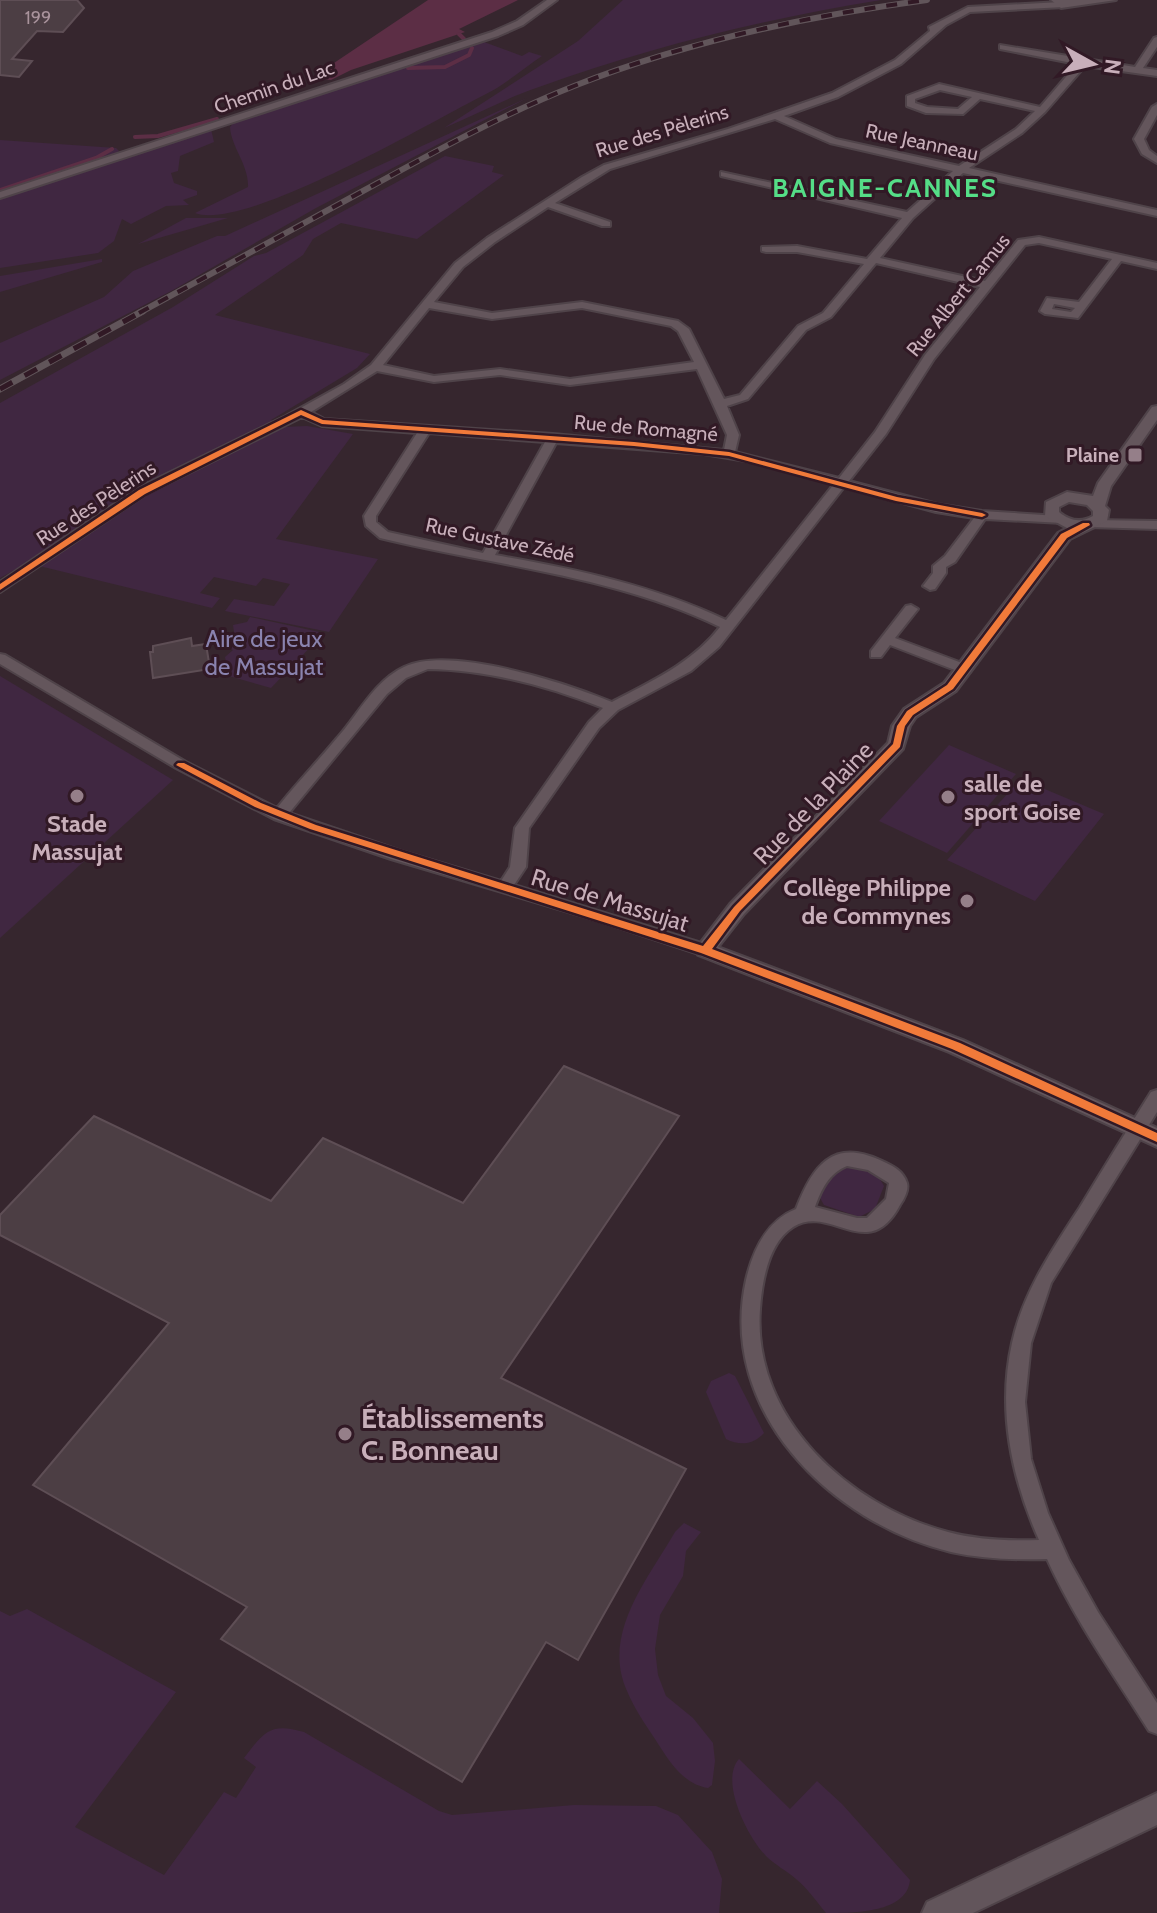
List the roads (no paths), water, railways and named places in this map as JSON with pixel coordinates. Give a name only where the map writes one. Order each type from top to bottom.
[{"type":"main road","points":[[947,1911],[1156,1805]]},
{"type":"street","name":"Chemin du Lac","points":[[0,195],[495,34],[520,23],[553,0]]},
{"type":"street","points":[[1058,2],[1111,0]]},
{"type":"street","name":"Rue des Pèlerins","points":[[0,588],[142,492],[301,412],[375,367],[465,260],[546,203],[607,167],[777,116],[835,95],[886,68],[929,39],[942,25],[968,10],[1058,2]]},
{"type":"street","points":[[1138,69],[1157,40]]},
{"type":"street","points":[[1003,47],[1083,63],[1157,73]]},
{"type":"street","points":[[721,404],[744,397],[802,328],[827,315],[909,216],[961,169],[1019,131],[1083,63]]},
{"type":"street","points":[[977,97],[960,112],[947,114],[910,104],[910,98],[939,87],[1042,110]]},
{"type":"street","points":[[1157,107],[1139,139],[1145,152],[1157,160]]},
{"type":"street","name":"Rue Jeanneau","points":[[777,116],[833,141],[1157,213]]},
{"type":"street","points":[[724,174],[909,216]]},
{"type":"street","points":[[546,203],[606,224]]},
{"type":"street","name":"Rue Albert Camus","points":[[504,888],[518,867],[522,828],[594,725],[613,707],[701,658],[842,484],[880,434],[929,357],[1022,242],[1029,239],[1157,266]]},
{"type":"street","points":[[766,249],[797,249],[871,260],[987,285]]},
{"type":"street","points":[[1082,306],[1119,257]]},
{"type":"street","points":[[426,304],[492,316],[582,305],[663,320],[683,329],[733,435],[729,454]]},
{"type":"street","points":[[375,367],[434,379],[500,372],[570,382],[700,365]]},
{"type":"street","points":[[1094,516],[1103,486],[1157,410]]},
{"type":"street","name":"Rue de Romagné","points":[[301,412],[322,422],[729,454],[896,499],[1062,526]]},
{"type":"street","name":"Rue Gustave Zédé","points":[[425,430],[370,516],[370,523],[384,535],[659,594],[706,612],[728,626]]},
{"type":"street","points":[[487,558],[553,438]]},
{"type":"street","points":[[1062,526],[1051,513],[1051,505],[1060,498],[1075,497],[1103,486]]},
{"type":"street","points":[[1075,497],[1094,516],[1157,524]]},
{"type":"street","name":"Rue de Romagné","points":[[1017,517],[1051,505]]},
{"type":"street","points":[[930,586],[940,573],[939,566],[950,559],[982,515]]},
{"type":"street","name":"Rue de la Plaine","points":[[705,950],[737,909],[897,745],[901,726],[910,713],[950,687],[1062,526],[1094,516]]},
{"type":"street","points":[[876,654],[911,609]]},
{"type":"street","points":[[888,640],[965,669]]},
{"type":"street","name":"Rue de Massujat","points":[[0,658],[181,765],[279,815],[705,950],[956,1046],[1157,1138]]},
{"type":"street","points":[[279,815],[398,677],[416,667],[437,663],[461,665],[557,688],[613,707]]},
{"type":"street","points":[[1157,1097],[1043,1281],[1028,1313],[1019,1348],[1013,1416],[1023,1474],[1052,1549],[1088,1614],[1157,1723]]},
{"type":"street","points":[[804,1213],[810,1195],[827,1167],[835,1160],[864,1160],[895,1176],[899,1184],[897,1195],[880,1220],[870,1225],[860,1227],[835,1217],[804,1213],[786,1222],[766,1249],[751,1304],[752,1355],[772,1414],[789,1440],[839,1487],[870,1508],[914,1531],[1000,1550],[1030,1552],[1052,1549]]},
{"type":"waterway","points":[[459,34],[464,39]]},
{"type":"waterway","points":[[408,68],[445,67],[469,55],[472,48]]},
{"type":"waterway","points":[[135,137],[158,136],[217,119]]},
{"type":"waterway","points":[[0,190],[96,158],[112,149]]},
{"type":"railway","points":[[139,313],[441,149],[574,86],[660,56],[748,32],[927,0]]},
{"type":"railway","points":[[0,389],[143,311]]},
{"type":"place","name":"Plaine","points":[[1135,455]]},
{"type":"place","name":"Stade Massujat","points":[[77,796]]},
{"type":"place","name":"salle de sport Goise","points":[[948,797]]},
{"type":"place","name":"Collège Philippe de Commynes","points":[[967,901]]},
{"type":"place","name":"Établissements C. Bonneau","points":[[345,1434]]},
{"type":"district","name":"BAIGNE-CANNES","points":[[885,188]]},
{"type":"park label","name":"Aire de jeux de Massujat","points":[[264,652]]}]
